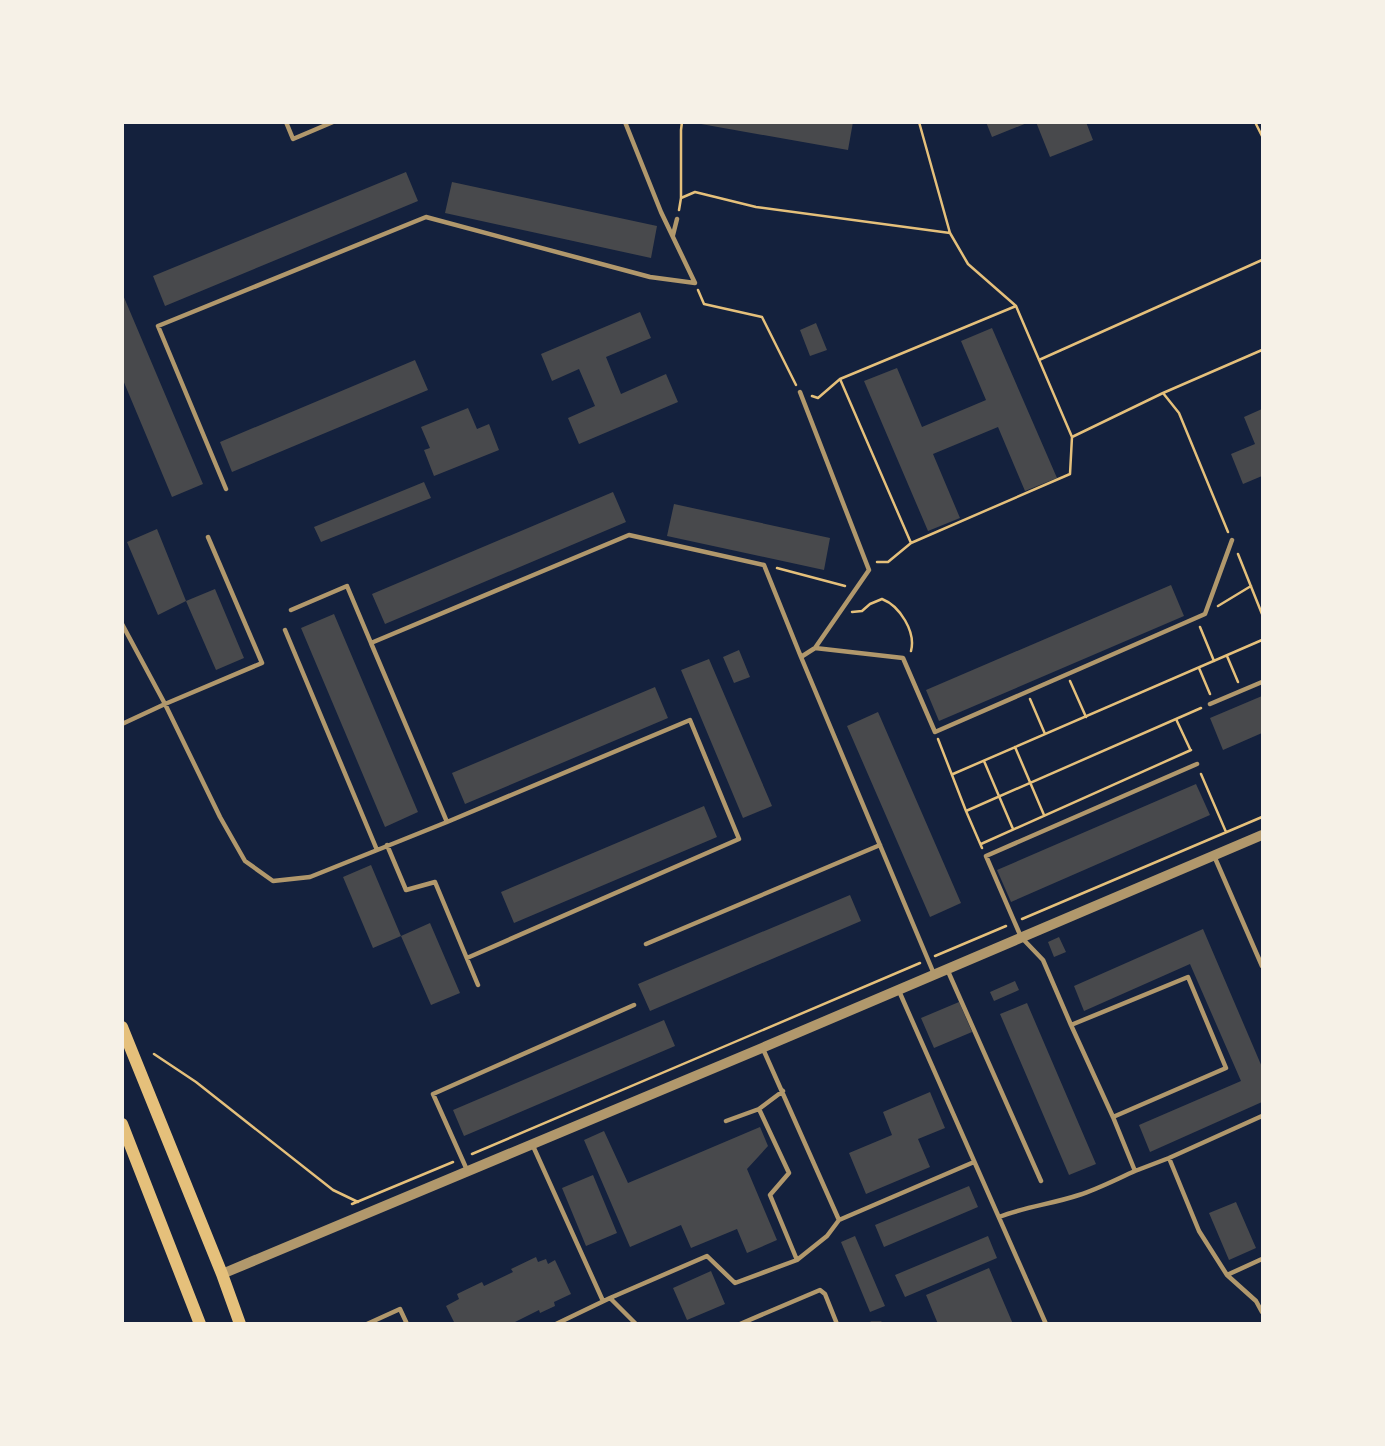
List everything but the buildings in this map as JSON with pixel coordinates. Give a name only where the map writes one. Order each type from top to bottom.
[{"type":"main road","points":[[122,1027],[240,1324]]},
{"type":"main road","points":[[122,1124],[200,1324]]},
{"type":"street","points":[[222,1274],[1262,835]]},
{"type":"lane","points":[[286,122],[293,139],[333,122]]},
{"type":"lane","points":[[625,122],[661,212],[695,282]]},
{"type":"lane","points":[[226,489],[158,326],[426,217],[650,277],[695,282]]},
{"type":"lane","points":[[673,236],[677,219]]},
{"type":"lane","points":[[800,392],[869,569],[815,648],[801,657]]},
{"type":"lane","points":[[371,643],[629,535],[764,565],[934,975]]},
{"type":"lane","points":[[122,724],[262,663],[208,537]]},
{"type":"lane","points":[[815,648],[903,658],[935,732],[1205,614],[1232,540]]},
{"type":"lane","points":[[291,610],[347,586],[447,822]]},
{"type":"lane","points":[[122,624],[245,861],[273,881],[310,877],[690,720],[739,839],[467,958]]},
{"type":"lane","points":[[285,630],[377,850]]},
{"type":"lane","points":[[1212,703],[1262,682]]},
{"type":"lane","points":[[1135,1171],[1043,960],[1021,937],[986,856],[1197,764]]},
{"type":"lane","points":[[387,845],[406,890],[435,882],[478,985]]},
{"type":"lane","points":[[646,944],[880,845]]},
{"type":"lane","points":[[1214,856],[1262,966]]},
{"type":"lane","points":[[947,969],[1041,1181]]},
{"type":"lane","points":[[1071,1026],[1188,977],[1226,1068],[1113,1117]]},
{"type":"lane","points":[[899,990],[1046,1324]]},
{"type":"lane","points":[[468,1170],[433,1094],[634,1005]]},
{"type":"lane","points":[[762,1048],[839,1220]]},
{"type":"lane","points":[[726,1121],[759,1109],[783,1091]]},
{"type":"lane","points":[[759,1109],[789,1173],[770,1195],[797,1260]]},
{"type":"lane","points":[[999,1217],[1082,1195],[1262,1115]]},
{"type":"lane","points":[[532,1143],[603,1301]]},
{"type":"lane","points":[[1169,1158],[1199,1231],[1227,1275],[1256,1301],[1262,1312]]},
{"type":"lane","points":[[556,1324],[707,1256],[735,1283],[797,1260],[827,1236],[839,1220],[974,1162]]},
{"type":"lane","points":[[1227,1275],[1262,1259]]},
{"type":"lane","points":[[740,1324],[820,1290],[825,1294],[837,1324]]},
{"type":"lane","points":[[610,1298],[636,1324]]},
{"type":"lane","points":[[367,1324],[400,1309],[407,1324]]},
{"type":"lane","points":[[871,1324],[881,1324]]},
{"type":"path","points":[[677,219],[681,198],[682,122]]},
{"type":"path","points":[[867,562],[888,562],[911,543],[1070,474],[1072,437],[1016,306],[968,264],[950,233],[919,122]]},
{"type":"path","points":[[1255,122],[1262,136]]},
{"type":"path","points":[[681,198],[695,192],[756,207],[950,233]]},
{"type":"path","points":[[1038,361],[1262,260]]},
{"type":"path","points":[[695,282],[704,304],[762,317],[800,392],[818,398],[841,379],[1016,306]]},
{"type":"path","points":[[1072,437],[1163,393],[1262,350]]},
{"type":"path","points":[[841,379],[911,543]]},
{"type":"path","points":[[1163,393],[1179,413],[1262,614]]},
{"type":"path","points":[[764,565],[856,589]]},
{"type":"path","points":[[1205,614],[1251,586]]},
{"type":"path","points":[[839,613],[862,611],[882,599],[895,607],[902,615],[912,641],[912,649],[903,658]]},
{"type":"path","points":[[1196,618],[1214,661]]},
{"type":"path","points":[[953,774],[1262,640]]},
{"type":"path","points":[[1227,656],[1242,691]]},
{"type":"path","points":[[966,811],[1212,703],[1199,668]]},
{"type":"path","points":[[1067,674],[1086,716]]},
{"type":"path","points":[[1027,692],[1045,734]]},
{"type":"path","points":[[1177,719],[1226,832]]},
{"type":"path","points":[[935,732],[986,856]]},
{"type":"path","points":[[1015,747],[1045,816]]},
{"type":"path","points":[[981,844],[1191,750]]},
{"type":"path","points":[[984,761],[1013,830]]},
{"type":"path","points":[[346,1207],[1262,817]]},
{"type":"path","points":[[154,1054],[197,1082],[333,1190],[358,1202]]}]
